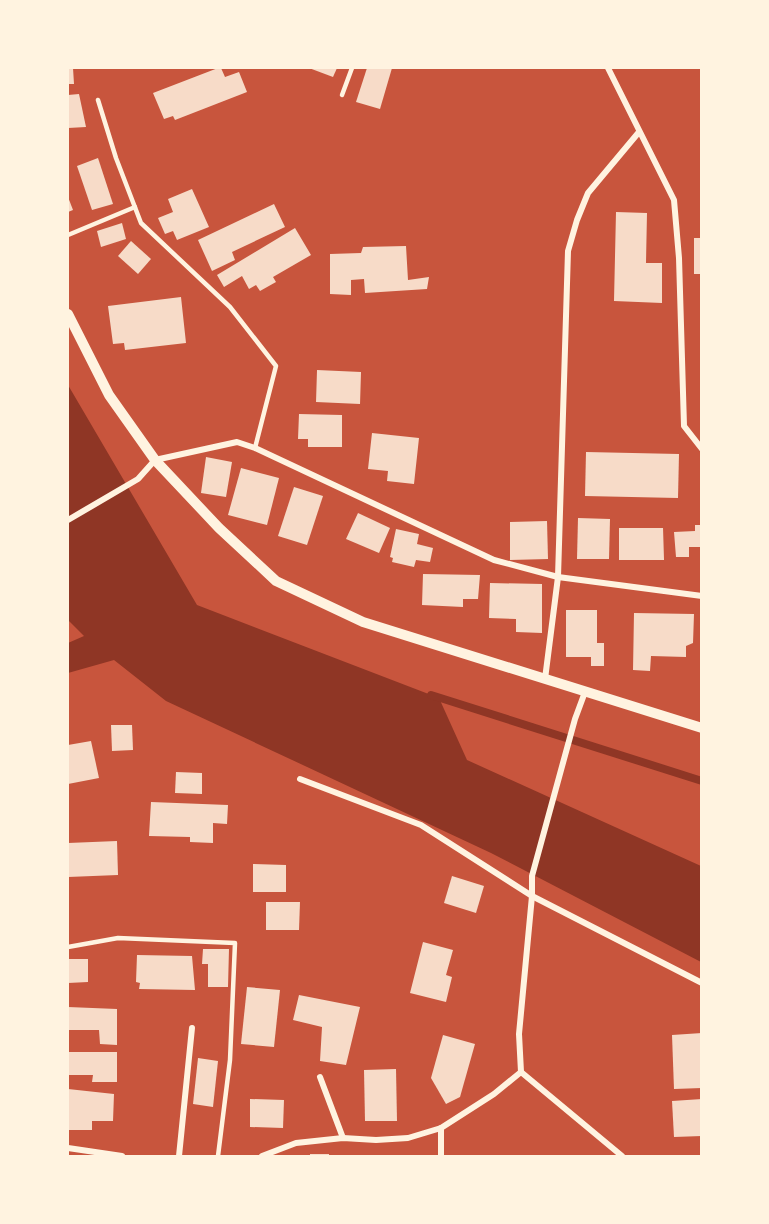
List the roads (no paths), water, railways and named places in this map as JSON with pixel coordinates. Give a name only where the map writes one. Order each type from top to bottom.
[{"type":"street","points":[[608,68],[674,200],[679,258],[684,426],[702,449]]},
{"type":"street","points":[[545,679],[558,577],[568,251],[576,220],[588,193],[639,132]]},
{"type":"street","points":[[68,314],[109,395],[154,460],[219,528],[276,581],[363,622],[702,728]]},
{"type":"street","points":[[68,520],[138,479],[154,460],[237,442],[255,448],[494,560],[558,577],[702,596]]},
{"type":"street","points":[[585,693],[575,719],[532,876],[519,1034],[521,1072],[622,1156]]},
{"type":"street","points":[[300,779],[421,825],[532,896],[702,983]]},
{"type":"street","points":[[179,1156],[192,1028]]},
{"type":"street","points":[[262,1156],[297,1143],[342,1138],[376,1140],[408,1138],[441,1128],[494,1094],[521,1072]]},
{"type":"street","points":[[320,1077],[342,1138]]},
{"type":"street","points":[[441,1128],[441,1156]]},
{"type":"street","points":[[68,1148],[122,1156]]},
{"type":"lane","points":[[342,95],[352,68]]},
{"type":"lane","points":[[98,100],[116,158],[141,223],[230,307],[276,366],[255,448]]},
{"type":"lane","points":[[68,235],[135,207]]},
{"type":"lane","points":[[68,947],[118,938],[235,943],[230,1060],[218,1156]]},
{"type":"waterway","points":[[431,695],[702,781]]}]
